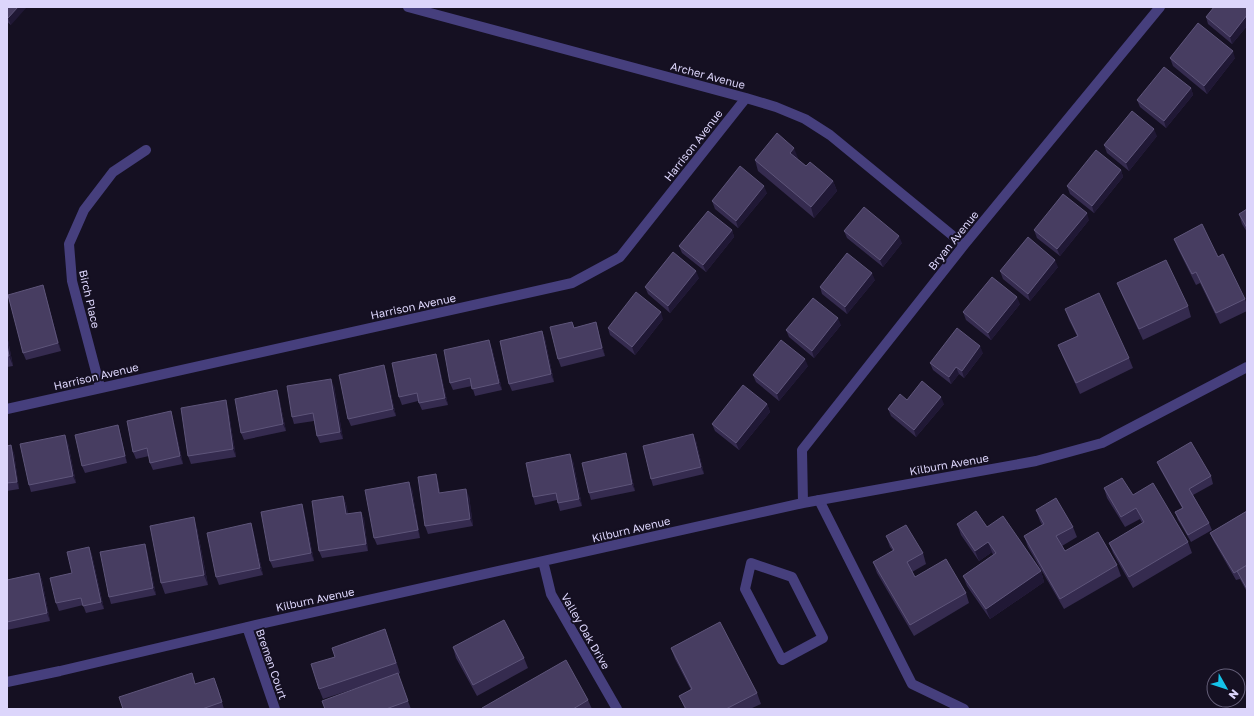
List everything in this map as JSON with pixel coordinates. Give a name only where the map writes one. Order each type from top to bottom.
[{"type":"street","name":"Archer Avenue","points":[[408,7],[746,98],[776,107],[805,119],[830,135],[964,244]]},
{"type":"street","name":"Bryan Avenue","points":[[803,503],[802,450],[964,244],[1160,7]]},
{"type":"street","name":"Harrison Avenue","points":[[7,409],[100,387],[572,284],[620,256],[746,98]]},
{"type":"street","name":"Birch Place","points":[[100,387],[72,281],[69,244],[84,210],[113,172],[146,150]]},
{"type":"street","name":"Kilburn Avenue","points":[[7,682],[246,627],[803,503],[1036,461],[1102,443],[1247,367]]},
{"type":"street","points":[[819,500],[912,684],[964,709]]},
{"type":"street","name":"Valley Oak Drive","points":[[543,561],[551,594],[617,709]]},
{"type":"street","points":[[751,563],[792,577],[824,638],[782,660],[745,589],[751,563]]},
{"type":"street","name":"Bremen Court","points":[[246,627],[276,709]]},
{"type":"building","points":[[7,7],[18,7],[8,18],[7,17]]},
{"type":"building","points":[[1214,7],[1247,7],[1247,15],[1230,37],[1206,17]]},
{"type":"building","points":[[1198,23],[1233,51],[1204,86],[1170,58]]},
{"type":"building","points":[[1164,67],[1191,88],[1164,121],[1137,100]]},
{"type":"building","points":[[1132,111],[1154,129],[1126,163],[1104,145]]},
{"type":"building","points":[[777,133],[794,148],[790,153],[806,166],[810,162],[833,181],[811,207],[755,160]]},
{"type":"building","points":[[1096,150],[1121,170],[1092,206],[1067,186]]},
{"type":"building","points":[[740,166],[764,186],[736,221],[712,201]]},
{"type":"building","points":[[1063,194],[1087,213],[1057,249],[1034,230]]},
{"type":"building","points":[[864,207],[899,236],[880,260],[844,231]]},
{"type":"building","points":[[1247,209],[1247,228],[1239,214]]},
{"type":"building","points":[[708,211],[732,230],[703,265],[679,246]]},
{"type":"building","points":[[1202,224],[1218,257],[1223,254],[1245,299],[1216,313],[1196,272],[1192,274],[1174,239]]},
{"type":"building","points":[[1028,237],[1055,260],[1028,294],[1000,271]]},
{"type":"building","points":[[673,252],[696,271],[668,306],[645,287]]},
{"type":"building","points":[[847,253],[872,273],[845,307],[820,287]]},
{"type":"building","points":[[1166,260],[1188,306],[1139,329],[1117,283]]},
{"type":"building","points":[[992,277],[1017,297],[988,333],[963,312]]},
{"type":"building","points":[[43,285],[58,343],[23,353],[8,295]]},
{"type":"building","points":[[636,292],[661,312],[632,347],[608,328]]},
{"type":"building","points":[[1099,293],[1129,358],[1076,383],[1058,345],[1078,336],[1065,309]]},
{"type":"building","points":[[813,298],[838,318],[812,351],[786,330]]},
{"type":"building","points":[[572,322],[574,328],[596,322],[602,348],[558,359],[550,327]]},
{"type":"building","points":[[957,328],[980,346],[962,371],[956,367],[949,377],[930,363]]},
{"type":"building","points":[[542,331],[551,374],[509,384],[500,341]]},
{"type":"building","points":[[489,340],[499,383],[472,389],[470,378],[450,383],[444,350]]},
{"type":"building","points":[[781,340],[805,359],[777,394],[753,375]]},
{"type":"building","points":[[7,345],[9,356],[7,356]]},
{"type":"building","points":[[436,354],[445,398],[419,403],[417,393],[399,397],[392,363]]},
{"type":"building","points":[[384,365],[393,409],[348,419],[339,375]]},
{"type":"building","points":[[331,379],[340,432],[317,436],[313,413],[292,417],[287,386]]},
{"type":"building","points":[[922,381],[941,397],[914,430],[888,409],[900,394],[907,400]]},
{"type":"building","points":[[743,385],[767,404],[736,443],[712,424]]},
{"type":"building","points":[[277,390],[283,424],[241,433],[235,399]]},
{"type":"building","points":[[226,400],[233,449],[188,456],[181,408]]},
{"type":"building","points":[[171,411],[180,456],[150,463],[147,448],[133,452],[127,421]]},
{"type":"building","points":[[118,425],[125,456],[82,466],[75,435]]},
{"type":"building","points":[[693,434],[701,467],[651,479],[643,446]]},
{"type":"building","points":[[65,435],[73,476],[29,485],[20,444]]},
{"type":"building","points":[[1191,442],[1211,476],[1189,489],[1209,523],[1188,535],[1175,512],[1183,508],[1157,462]]},
{"type":"building","points":[[11,445],[17,482],[7,483],[7,446]]},
{"type":"building","points":[[626,453],[632,484],[589,493],[582,463]]},
{"type":"building","points":[[570,454],[579,499],[558,503],[556,493],[533,497],[526,463]]},
{"type":"building","points":[[436,474],[439,493],[466,489],[470,519],[425,526],[418,477]]},
{"type":"building","points":[[1122,478],[1133,495],[1153,483],[1188,542],[1129,577],[1109,543],[1144,522],[1136,508],[1121,517],[1104,488]]},
{"type":"building","points":[[409,482],[418,530],[374,538],[365,490]]},
{"type":"building","points":[[343,496],[346,514],[361,512],[366,544],[319,551],[312,501]]},
{"type":"building","points":[[1056,498],[1073,527],[1056,536],[1065,551],[1098,532],[1117,565],[1060,599],[1024,536],[1044,524],[1036,510]]},
{"type":"building","points":[[302,504],[311,553],[270,561],[261,512]]},
{"type":"building","points":[[976,511],[987,527],[1003,516],[1041,571],[986,609],[963,576],[996,553],[988,542],[975,551],[957,524]]},
{"type":"building","points":[[1247,511],[1247,565],[1234,573],[1210,533]]},
{"type":"building","points":[[194,517],[204,575],[161,583],[150,526]]},
{"type":"building","points":[[251,523],[260,568],[216,577],[207,533]]},
{"type":"building","points":[[906,525],[923,553],[907,562],[915,577],[946,559],[966,593],[910,625],[873,562],[894,550],[886,536]]},
{"type":"building","points":[[145,544],[153,588],[109,597],[100,552]]},
{"type":"building","points":[[89,547],[101,602],[83,606],[81,598],[56,603],[50,578],[72,573],[67,552]]},
{"type":"building","points":[[1247,565],[1247,589],[1237,571]]},
{"type":"building","points":[[39,573],[47,613],[7,622],[7,580]]},
{"type":"building","points":[[504,620],[524,658],[473,685],[453,647]]},
{"type":"building","points":[[720,622],[757,693],[726,709],[686,709],[679,696],[692,689],[671,648]]},
{"type":"building","points":[[385,629],[396,663],[319,689],[311,664],[335,657],[332,648]]},
{"type":"building","points":[[566,660],[588,700],[573,709],[482,708]]},
{"type":"building","points":[[192,673],[195,684],[214,678],[222,702],[202,709],[123,709],[119,697]]},
{"type":"building","points":[[398,673],[408,701],[386,709],[325,709],[322,701]]}]
